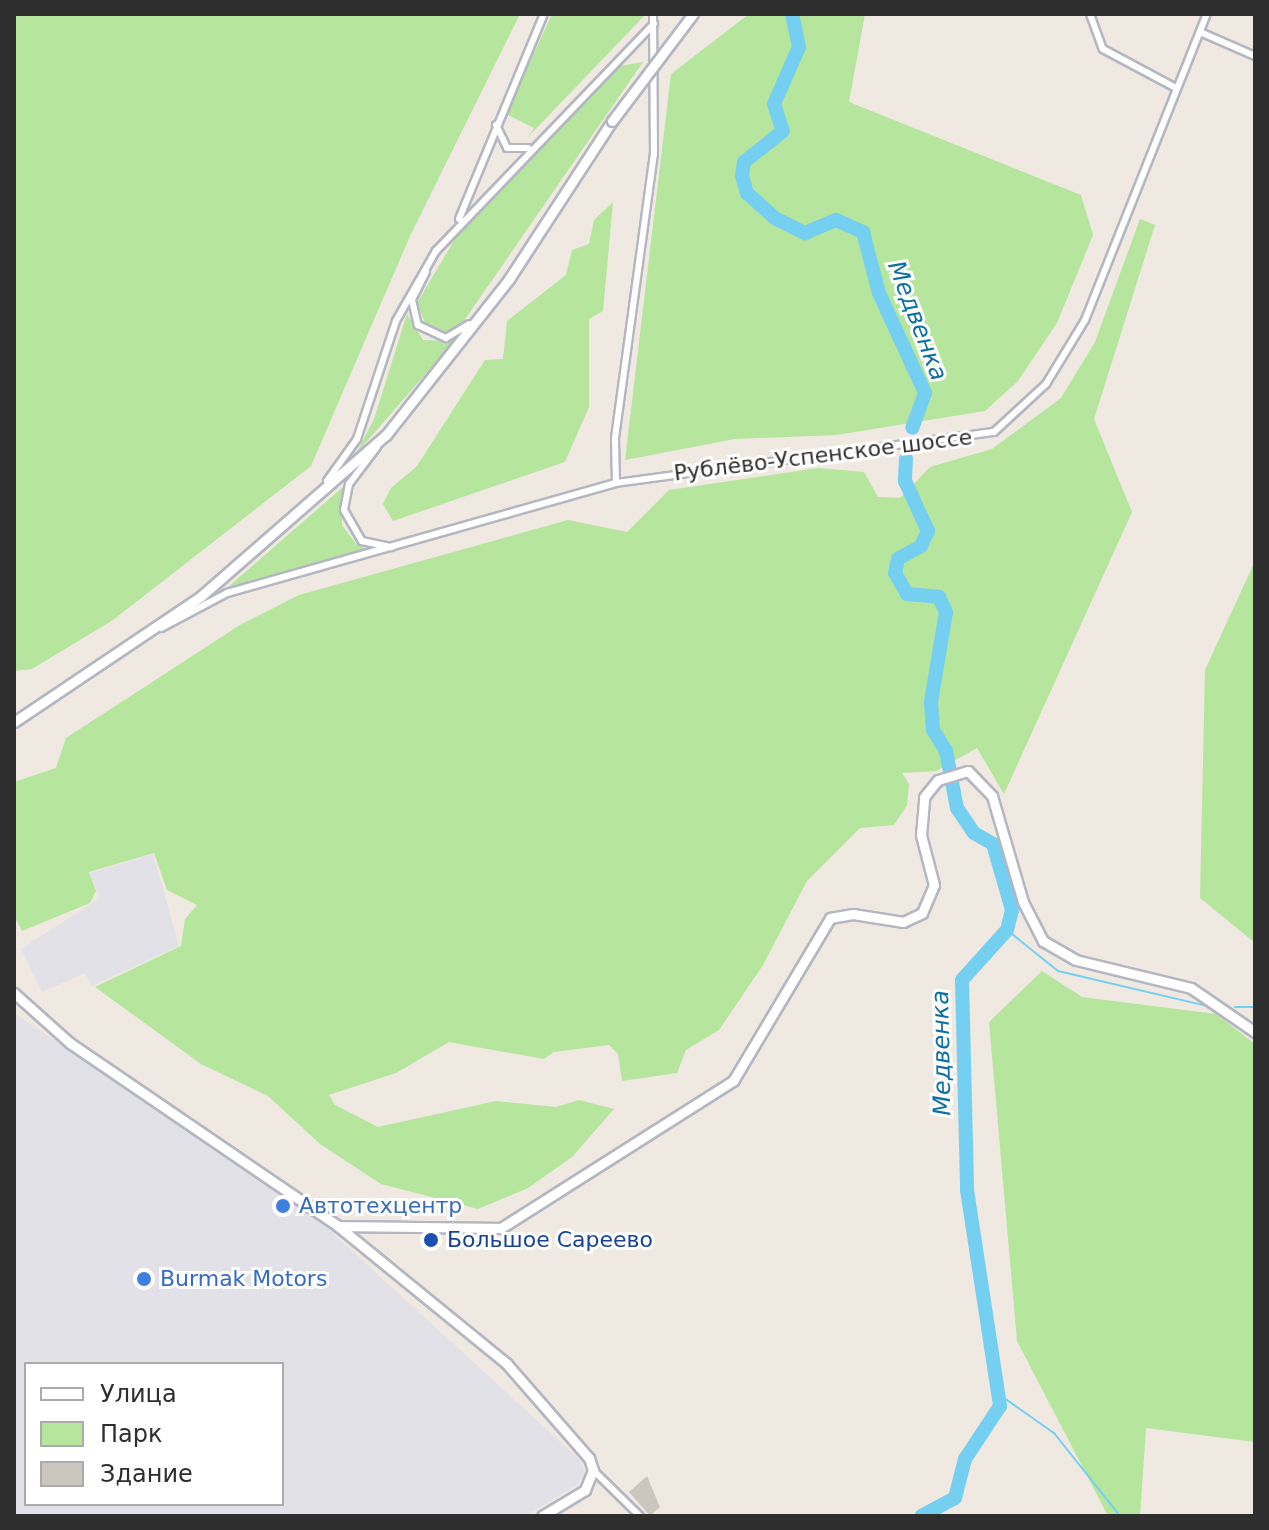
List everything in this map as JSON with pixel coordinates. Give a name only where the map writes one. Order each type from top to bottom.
[{"type":"main road","name":"Рублёво-Успенское шоссе","points":[[14,722],[154,632],[286,525],[386,435],[509,279],[612,121],[693,14]]},
{"type":"main road","points":[[338,1226],[476,1232],[506,1227],[719,1092],[748,1064],[830,918],[853,914],[903,922],[929,906],[934,885],[921,835],[922,806],[938,780],[961,772],[976,774],[992,796],[1023,902],[1043,941],[1076,960],[1191,988],[1255,1032]]},
{"type":"main road","points":[[14,993],[70,1043],[338,1226],[506,1363],[593,1470],[585,1490],[542,1516]]},
{"type":"street","points":[[456,226],[544,14]]},
{"type":"street","points":[[616,483],[615,438],[654,154],[653,14]]},
{"type":"street","points":[[1090,14],[1103,49],[1176,88]]},
{"type":"street","name":"Рублёво-Успенское шоссе","points":[[154,632],[227,593],[616,483],[994,432],[1046,384],[1085,320],[1207,14]]},
{"type":"street","points":[[286,525],[357,439],[396,321],[436,251],[536,142],[654,24]]},
{"type":"street","points":[[1200,32],[1255,56]]},
{"type":"street","points":[[497,121],[498,139],[507,148],[536,142]]},
{"type":"street","points":[[436,251],[412,306],[418,325],[432,336],[460,332],[509,279]]},
{"type":"street","points":[[386,435],[349,484],[344,510],[362,541],[398,547]]},
{"type":"street","points":[[593,1470],[640,1516]]},
{"type":"shaded area","points":[[153,854],[179,946],[92,986],[85,973],[42,992],[21,949],[100,898],[90,873]]},
{"type":"shaded area","points":[[14,1013],[312,1214],[582,1462],[584,1474],[577,1485],[524,1516],[14,1516]]},
{"type":"green space","points":[[14,14],[520,14],[410,236],[311,466],[113,620],[32,669],[14,671]]},
{"type":"green space","points":[[552,14],[644,16],[527,138],[534,128],[506,114]]},
{"type":"green space","points":[[749,14],[865,14],[849,102],[1081,195],[1093,235],[1057,323],[1018,381],[985,411],[836,435],[735,439],[625,460],[671,74]]},
{"type":"green space","points":[[643,62],[461,325],[448,332],[427,328],[417,303],[455,239],[619,66]]},
{"type":"green space","points":[[613,202],[603,311],[589,319],[589,407],[565,462],[393,521],[383,504],[391,488],[417,466],[485,360],[503,359],[507,321],[566,275],[572,250],[589,244],[594,220]]},
{"type":"green space","points":[[1140,219],[1155,225],[1094,419],[1132,512],[1004,794],[977,748],[936,771],[902,773],[909,784],[907,805],[894,825],[860,828],[807,881],[763,965],[719,1030],[686,1050],[677,1073],[622,1081],[618,1054],[609,1045],[554,1052],[544,1059],[449,1042],[396,1073],[329,1095],[335,1105],[378,1127],[496,1101],[556,1107],[579,1100],[614,1109],[572,1157],[528,1188],[478,1209],[381,1184],[320,1144],[268,1096],[201,1064],[95,987],[181,946],[185,919],[197,905],[167,890],[154,853],[89,872],[96,891],[90,903],[22,931],[14,916],[14,782],[56,768],[66,738],[240,625],[299,595],[568,520],[627,532],[669,490],[818,468],[864,472],[878,497],[900,498],[930,467],[992,449],[1061,398],[1095,342]]},
{"type":"green space","points":[[407,314],[423,340],[454,341],[356,454],[374,419]]},
{"type":"green space","points":[[343,487],[342,525],[356,544],[370,550],[228,587]]},
{"type":"green space","points":[[1255,561],[1255,943],[1200,898],[1205,670]]},
{"type":"green space","points":[[1042,971],[1082,997],[1216,1014],[1255,1044],[1255,1442],[1146,1428],[1140,1516],[1108,1516],[1017,1341],[989,1022]]},
{"type":"building","points":[[647,1476],[660,1507],[650,1516],[629,1492]]},
{"type":"waterway","name":"Медвенка","points":[[792,14],[799,47],[774,104],[783,131],[744,162],[742,176],[747,193],[775,218],[805,233],[836,220],[863,232],[879,293],[925,393],[912,428]]},
{"type":"waterway","name":"Медвенка","points":[[906,459],[905,481],[928,531],[921,546],[898,559],[895,573],[907,594],[939,597],[946,612],[931,702],[933,730],[946,751],[957,808],[974,833],[993,844],[1012,910],[1007,930],[962,980],[967,1190],[1000,1406],[965,1459],[955,1498],[921,1516]]},
{"type":"waterway","points":[[1007,930],[1058,971],[1211,1007]]},
{"type":"waterway","points":[[1235,1007],[1255,1007]]},
{"type":"waterway","points":[[997,1393],[1054,1433],[1120,1516]]},
{"type":"place","name":"Автотехцентр","points":[[283,1206]]},
{"type":"place","name":"Большое Сареево","points":[[431,1240]]},
{"type":"place","name":"Burmak Motors","points":[[144,1279]]}]
